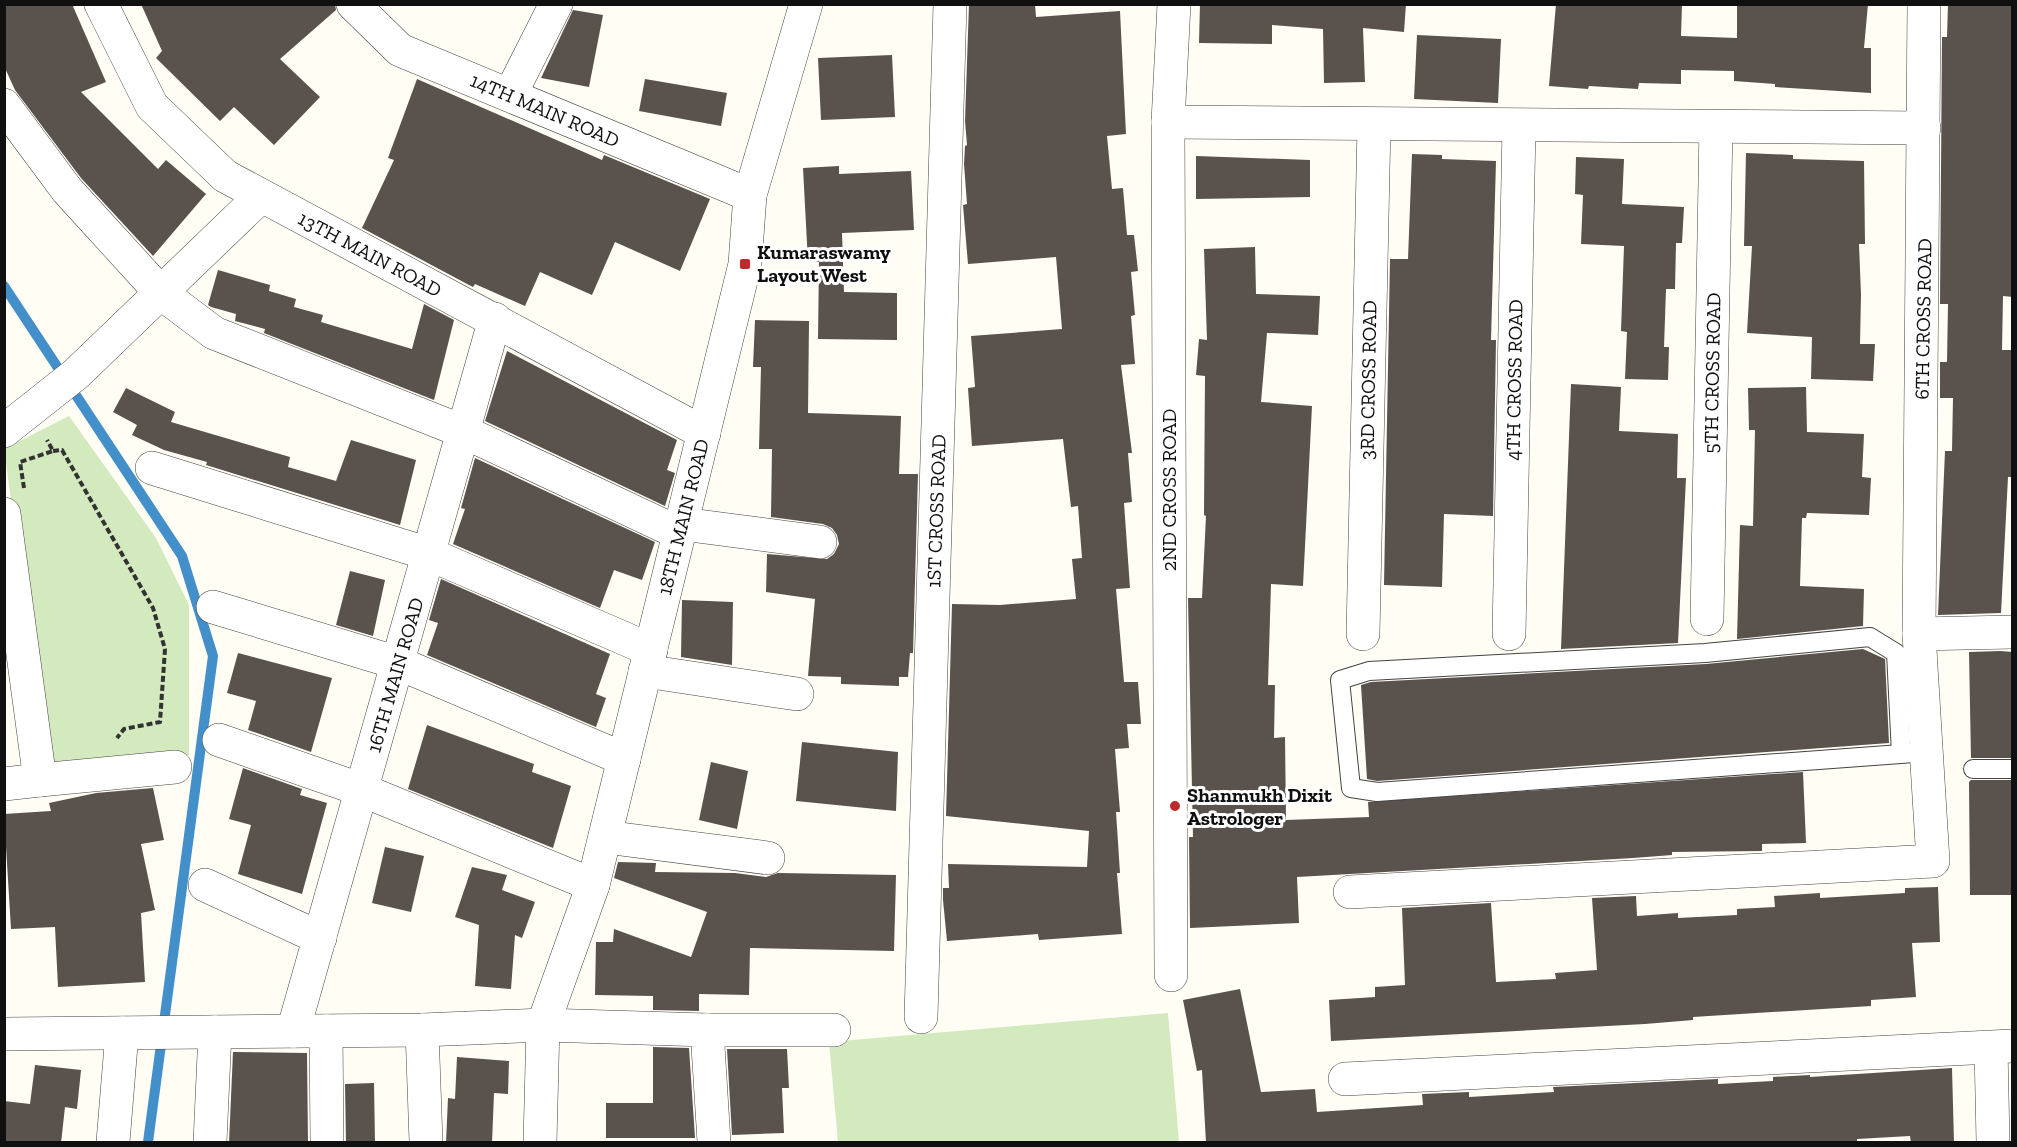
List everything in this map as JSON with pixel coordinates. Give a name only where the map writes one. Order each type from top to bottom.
[{"type":"street","name":"13TH MAIN ROAD","points":[[101,4],[152,106],[225,176],[704,433]]},
{"type":"street","name":"14TH MAIN ROAD","points":[[353,4],[400,50],[750,195]]},
{"type":"street","points":[[510,95],[556,4]]},
{"type":"street","name":"18TH MAIN ROAD","points":[[540,1143],[543,1025],[593,885],[745,264],[750,195],[806,4]]},
{"type":"street","name":"1ST CROSS ROAD","points":[[921,1017],[950,4]]},
{"type":"street","name":"2ND CROSS ROAD","points":[[1171,975],[1168,122],[1174,4]]},
{"type":"street","name":"6TH CROSS ROAD","points":[[1350,892],[1933,861],[1914,753],[1920,634],[1924,4]]},
{"type":"street","points":[[4,105],[67,190],[161,293],[214,333],[462,430],[681,528],[820,542]]},
{"type":"street","points":[[1168,122],[1924,128]]},
{"type":"street","name":"3RD CROSS ROAD","points":[[1363,634],[1374,125]]},
{"type":"street","name":"4TH CROSS ROAD","points":[[1509,634],[1519,126]]},
{"type":"street","name":"5TH CROSS ROAD","points":[[1707,619],[1716,127]]},
{"type":"street","points":[[4,430],[54,392],[261,196]]},
{"type":"street","name":"16TH MAIN ROAD","points":[[293,1031],[495,319]]},
{"type":"street","points":[[152,468],[429,554],[648,661],[797,694]]},
{"type":"street","points":[[15,505],[40,780]]},
{"type":"street","points":[[213,607],[398,663],[624,759]]},
{"type":"street","points":[[1920,634],[2013,632]]},
{"type":"street","points":[[219,740],[362,790],[593,885]]},
{"type":"street","points":[[4,784],[175,768]]},
{"type":"street","points":[[604,837],[768,858]]},
{"type":"street","points":[[205,885],[320,938]]},
{"type":"street","points":[[4,1034],[422,1030],[543,1025],[707,1030],[834,1030]]},
{"type":"street","points":[[422,1030],[426,1143]]},
{"type":"street","points":[[707,1030],[714,1143]]},
{"type":"street","points":[[326,1031],[327,1143]]},
{"type":"street","points":[[203,1032],[210,1143]]},
{"type":"street","points":[[113,1143],[137,1033]]},
{"type":"street","points":[[1345,1079],[2002,1047],[1993,1143]]},
{"type":"lane","points":[[1870,637],[1896,652],[1914,753],[1377,792],[1351,788],[1340,680],[1369,670],[1705,653],[1870,637]]},
{"type":"lane","points":[[1973,769],[2013,769]]},
{"type":"path","points":[[53,451],[54,392]]},
{"type":"path","points":[[15,505],[20,462],[62,450],[153,608],[165,650],[160,722],[124,729],[109,747]]},
{"type":"green space","points":[[69,416],[156,538],[189,605],[189,755],[48,766],[4,449]]},
{"type":"green space","points":[[1168,1013],[1179,1142],[838,1142],[829,1042]]},
{"type":"building","points":[[4,4],[72,4],[106,82],[81,92],[158,169],[166,160],[206,194],[153,256],[81,178],[15,90],[4,66]]},
{"type":"building","points":[[141,4],[335,4],[336,10],[280,59],[320,97],[274,145],[234,107],[220,121],[156,58],[162,51]]},
{"type":"building","points":[[969,4],[1035,4],[1036,17],[1120,11],[1126,134],[1107,136],[1112,189],[1123,188],[1127,235],[1134,235],[1138,271],[1131,272],[1135,315],[1131,316],[1135,364],[1121,365],[1132,453],[1128,453],[1132,502],[1124,503],[1130,588],[1116,589],[1124,682],[1138,682],[1141,724],[1127,724],[1129,748],[1115,749],[1120,812],[1116,812],[1120,873],[1117,873],[1122,934],[1039,940],[1038,934],[947,941],[943,888],[949,888],[948,864],[1087,867],[1089,831],[946,816],[952,604],[1000,605],[1076,599],[1072,559],[1082,558],[1078,506],[1071,507],[1063,439],[972,446],[968,388],[975,387],[971,336],[1062,329],[1056,257],[968,264],[963,205],[967,204],[964,164],[965,146],[967,145],[965,121]]},
{"type":"building","points":[[1200,4],[1406,4],[1404,32],[1363,28],[1365,82],[1324,83],[1323,29],[1272,25],[1272,44],[1199,43]]},
{"type":"building","points":[[1556,4],[1682,4],[1681,36],[1737,38],[1737,4],[1868,4],[1864,48],[1871,48],[1871,93],[1775,87],[1775,84],[1734,81],[1734,71],[1681,70],[1681,84],[1639,83],[1638,89],[1549,86]]},
{"type":"building","points":[[1948,4],[2013,4],[2013,297],[2003,296],[2002,350],[2013,350],[2013,477],[2008,477],[2001,613],[1938,615],[1945,451],[1952,451],[1953,398],[1940,398],[1940,362],[1947,362],[1948,304],[1940,304],[1942,37],[1947,37]]},
{"type":"building","points":[[573,10],[603,15],[589,87],[541,78]]},
{"type":"building","points":[[1417,35],[1501,39],[1498,103],[1414,99]]},
{"type":"building","points":[[892,55],[895,117],[821,120],[818,58]]},
{"type":"building","points":[[417,79],[602,160],[604,155],[710,199],[680,271],[615,242],[592,295],[540,272],[525,306],[475,284],[473,287],[362,228],[394,160],[388,158]]},
{"type":"building","points":[[645,79],[727,93],[721,126],[639,111]]},
{"type":"building","points":[[1746,153],[1793,155],[1793,159],[1864,161],[1865,244],[1859,244],[1860,344],[1875,344],[1873,381],[1811,379],[1812,337],[1747,333],[1752,246],[1744,246]]},
{"type":"building","points":[[1412,154],[1442,155],[1442,159],[1496,161],[1491,340],[1496,340],[1493,516],[1444,514],[1442,587],[1384,585],[1390,259],[1408,259]]},
{"type":"building","points":[[1196,156],[1310,160],[1310,197],[1196,199]]},
{"type":"building","points":[[1576,157],[1624,159],[1622,204],[1684,207],[1682,243],[1676,243],[1675,289],[1666,289],[1664,347],[1669,347],[1668,380],[1625,379],[1627,332],[1621,331],[1624,246],[1581,244],[1583,195],[1575,194]]},
{"type":"building","points":[[839,166],[839,174],[911,171],[914,230],[842,233],[844,292],[897,293],[897,340],[818,339],[819,262],[808,262],[803,168]]},
{"type":"building","points":[[1255,247],[1256,294],[1320,296],[1318,335],[1267,333],[1261,402],[1312,406],[1303,586],[1271,584],[1268,685],[1275,685],[1274,738],[1285,737],[1286,820],[1369,817],[1368,802],[1803,772],[1806,843],[1762,844],[1762,851],[1672,852],[1672,855],[1633,858],[1297,877],[1299,923],[1190,928],[1189,837],[1193,837],[1188,598],[1202,598],[1206,516],[1204,515],[1205,376],[1196,375],[1199,339],[1207,340],[1204,249]]},
{"type":"building","points":[[218,270],[270,285],[269,291],[296,299],[294,307],[323,315],[321,322],[412,349],[424,304],[454,320],[434,400],[264,333],[265,329],[235,321],[236,314],[211,307],[208,305]]},
{"type":"building","points":[[755,320],[809,321],[808,413],[901,416],[899,474],[918,474],[913,653],[910,653],[908,677],[899,677],[899,686],[841,684],[841,677],[808,676],[815,599],[766,592],[767,554],[827,559],[834,554],[839,544],[832,528],[823,524],[771,517],[772,449],[759,449],[761,367],[753,367]]},
{"type":"building","points":[[507,351],[677,440],[667,470],[675,473],[665,506],[485,421]]},
{"type":"building","points":[[1571,384],[1621,387],[1619,431],[1678,434],[1677,478],[1686,478],[1678,643],[1561,649]]},
{"type":"building","points":[[1806,387],[1807,432],[1864,434],[1862,477],[1871,478],[1869,515],[1807,513],[1806,518],[1802,518],[1800,586],[1864,589],[1863,626],[1737,639],[1740,525],[1753,526],[1755,430],[1749,430],[1748,388]]},
{"type":"building","points":[[126,388],[175,412],[171,422],[290,457],[288,467],[336,481],[351,440],[416,460],[400,525],[206,465],[207,462],[164,450],[132,435],[137,425],[113,412]]},
{"type":"building","points":[[475,458],[655,542],[642,580],[614,570],[600,608],[453,544],[465,509],[461,508]]},
{"type":"building","points":[[350,571],[385,580],[373,636],[336,625]]},
{"type":"building","points":[[441,579],[610,654],[596,694],[606,698],[596,727],[427,655],[438,623],[429,620]]},
{"type":"building","points":[[682,600],[733,602],[732,665],[681,657]]},
{"type":"building","points":[[1863,649],[1885,659],[1889,743],[1377,781],[1367,779],[1361,685],[1371,682],[1706,664]]},
{"type":"building","points":[[1969,652],[2013,652],[2013,758],[1971,758]]},
{"type":"building","points":[[238,653],[332,678],[311,752],[248,730],[256,701],[227,693]]},
{"type":"building","points":[[427,725],[534,764],[532,772],[571,786],[553,848],[408,789]]},
{"type":"building","points":[[802,742],[898,752],[896,811],[796,801]]},
{"type":"building","points":[[711,762],[748,771],[737,829],[699,820]]},
{"type":"building","points":[[243,768],[302,789],[300,795],[327,803],[302,894],[238,874],[251,825],[229,819]]},
{"type":"building","points":[[1971,780],[2013,780],[2013,895],[1970,895],[1969,782]]},
{"type":"building","points":[[153,788],[164,840],[141,844],[155,910],[141,913],[145,982],[58,987],[55,927],[11,929],[4,814],[51,811],[49,803],[96,793]]},
{"type":"building","points":[[385,847],[424,856],[411,912],[372,903]]},
{"type":"building","points":[[618,862],[656,863],[655,872],[735,873],[766,877],[778,873],[896,875],[894,951],[750,948],[749,995],[699,994],[699,1011],[653,1010],[653,996],[595,995],[596,942],[613,942],[614,929],[691,957],[707,912],[614,878]]},
{"type":"building","points":[[472,867],[507,875],[502,890],[535,902],[522,938],[515,935],[511,989],[475,986],[479,925],[455,917]]},
{"type":"building","points":[[1938,887],[1940,942],[1912,943],[1916,997],[1871,1000],[1871,1006],[1693,1017],[1693,1020],[1645,1024],[1331,1041],[1329,1000],[1375,997],[1375,987],[1405,985],[1402,908],[1491,903],[1496,982],[1556,979],[1555,973],[1597,970],[1592,898],[1636,896],[1637,916],[1678,913],[1678,918],[1737,915],[1737,909],[1775,907],[1774,896],[1820,893],[1820,898],[1905,893],[1905,888]]},
{"type":"building","points":[[1240,989],[1261,1092],[1315,1089],[1317,1112],[1423,1105],[1422,1094],[1469,1092],[1469,1097],[1554,1092],[1553,1087],[1718,1079],[1718,1084],[1773,1081],[1773,1077],[1810,1075],[1810,1077],[1952,1068],[1954,1143],[1911,1143],[1910,1136],[1857,1139],[1857,1143],[1206,1143],[1202,1070],[1197,1071],[1183,1000]]},
{"type":"building","points":[[653,1047],[689,1048],[695,1138],[606,1138],[606,1103],[653,1103]]},
{"type":"building","points":[[727,1049],[787,1049],[789,1088],[782,1088],[784,1133],[732,1135]]},
{"type":"building","points":[[233,1052],[307,1053],[308,1143],[229,1143]]},
{"type":"building","points":[[457,1057],[509,1061],[508,1094],[494,1093],[492,1143],[446,1143],[448,1098],[455,1099]]},
{"type":"building","points":[[35,1065],[81,1070],[77,1109],[65,1107],[61,1143],[4,1143],[4,1101],[30,1104]]},
{"type":"building","points":[[374,1083],[375,1143],[346,1143],[345,1084]]},
{"type":"waterway","points":[[4,286],[182,556],[213,656],[148,1142]]},
{"type":"place","name":"Kumaraswamy Layout West","points":[[745,264]]},
{"type":"place","name":"Shanmukh Dixit Astrologer","points":[[1175,806]]}]
